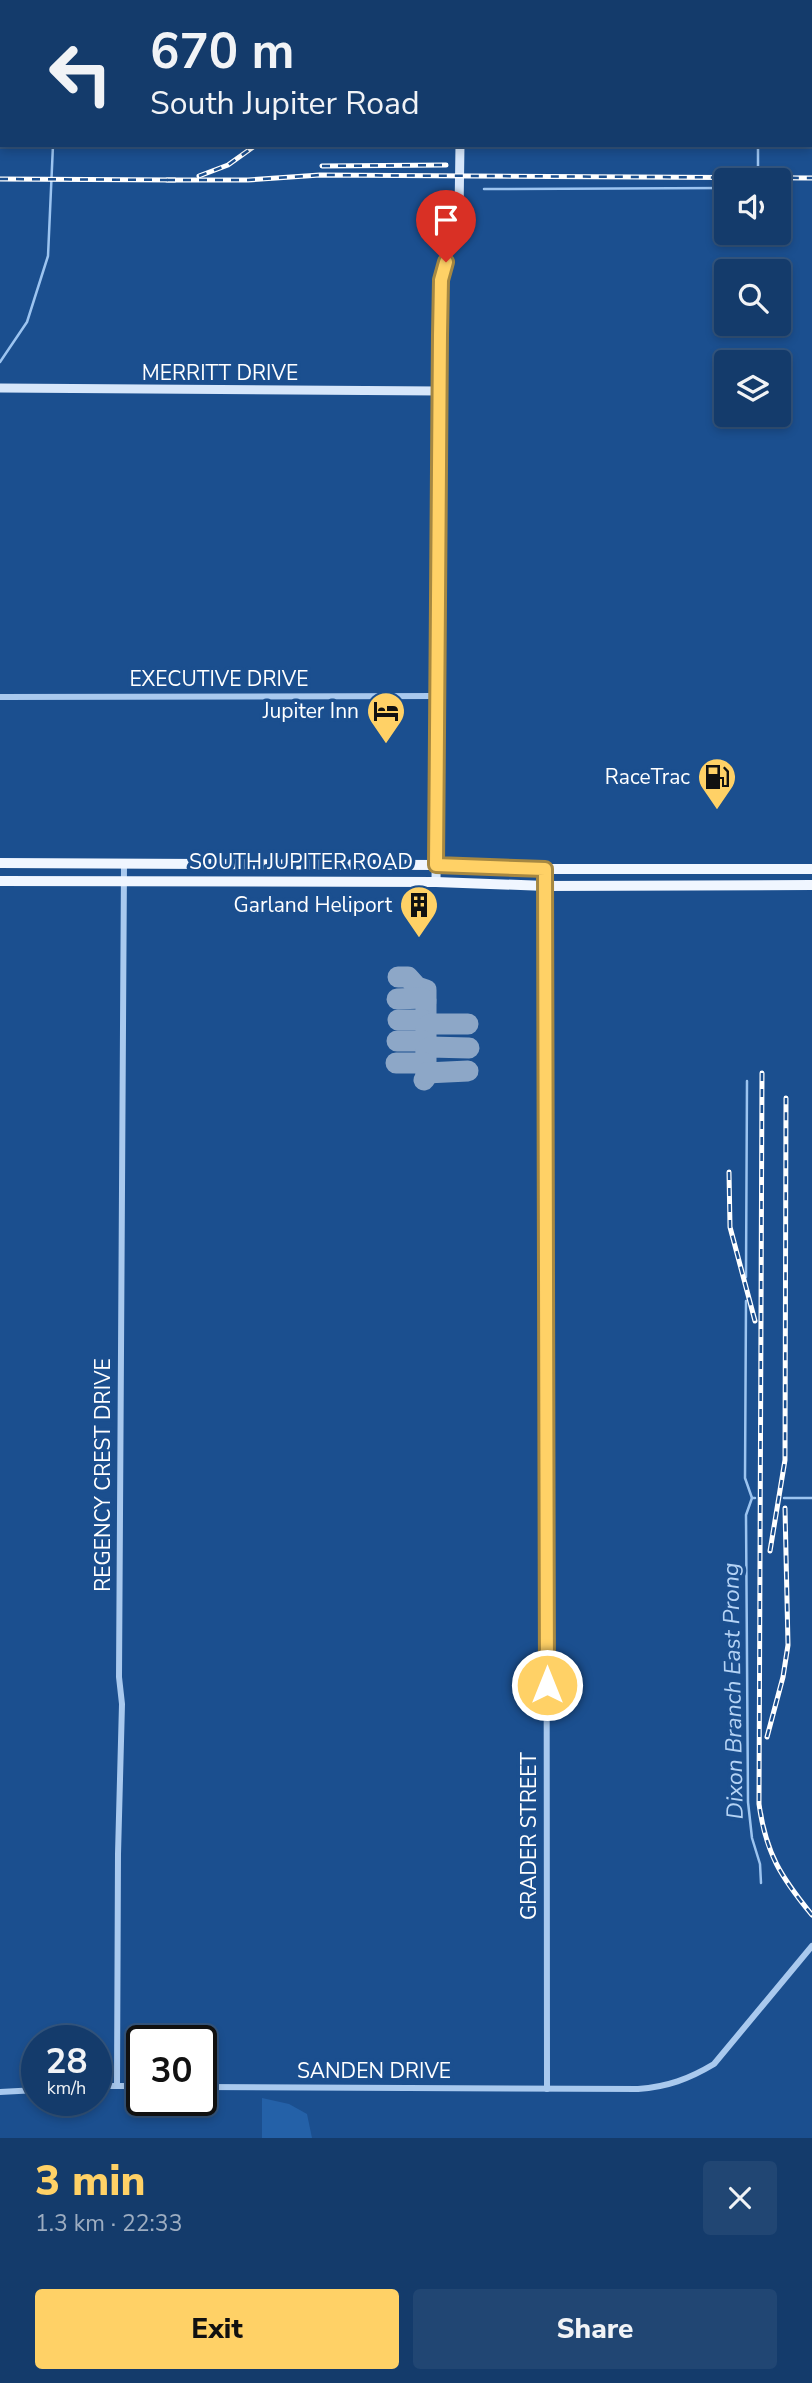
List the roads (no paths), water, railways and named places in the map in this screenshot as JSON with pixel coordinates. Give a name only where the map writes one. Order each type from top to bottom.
[{"type":"main road","name":"SOUTH JUPITER ROAD","points":[[0,863],[812,869]]},
{"type":"main road","name":"SOUTH JUPITER ROAD","points":[[0,881],[436,881],[546,886],[812,885]]},
{"type":"street","points":[[436,881],[441,280],[459,212],[460,147]]},
{"type":"street","name":"MERRITT DRIVE","points":[[0,388],[439,391]]},
{"type":"street","name":"EXECUTIVE DRIVE","points":[[0,697],[437,696]]},
{"type":"street","name":"REGENCY CREST DRIVE","points":[[117,2085],[122,1704],[120,1651],[124,864]]},
{"type":"street","name":"GRADER STREET","points":[[545,869],[547,2088]]},
{"type":"street","name":"SANDEN DRIVE","points":[[217,2087],[655,2088],[669,2085],[695,2076],[714,2064],[812,1946]]},
{"type":"street","points":[[112,2085],[126,2085]]},
{"type":"street","points":[[0,2092],[21,2091]]},
{"type":"waterway","points":[[0,362],[27,322],[48,256],[53,147]]},
{"type":"waterway","points":[[758,147],[758,168]]},
{"type":"waterway","points":[[484,189],[714,188]]},
{"type":"waterway","name":"Dixon Branch East Prong","points":[[746,1277],[747,1081]]},
{"type":"waterway","name":"Dixon Branch East Prong","points":[[746,1301],[745,1478],[752,1498]]},
{"type":"waterway","name":"Dixon Branch East Prong","points":[[755,1498],[752,1498],[746,1515],[748,1802],[761,1883]]},
{"type":"waterway","name":"Dixon Branch East Prong","points":[[784,1498],[812,1498]]},
{"type":"railway","points":[[199,176],[228,165],[253,147]]},
{"type":"railway","points":[[322,166],[446,165]]},
{"type":"railway","points":[[167,180],[248,180],[320,175],[812,178]]},
{"type":"railway","points":[[0,179],[175,180]]},
{"type":"railway","points":[[762,1073],[759,1804],[766,1837],[776,1864],[812,1915]]},
{"type":"railway","points":[[770,1551],[785,1460],[786,1098]]},
{"type":"railway","points":[[729,1172],[730,1227],[755,1321]]},
{"type":"railway","points":[[767,1737],[783,1677],[788,1645],[785,1508]]},
{"type":"place","name":"Jupiter Inn","points":[[386,745]]},
{"type":"place","name":"RaceTrac","points":[[717,811]]},
{"type":"place","name":"Garland Heliport","points":[[419,939]]}]
